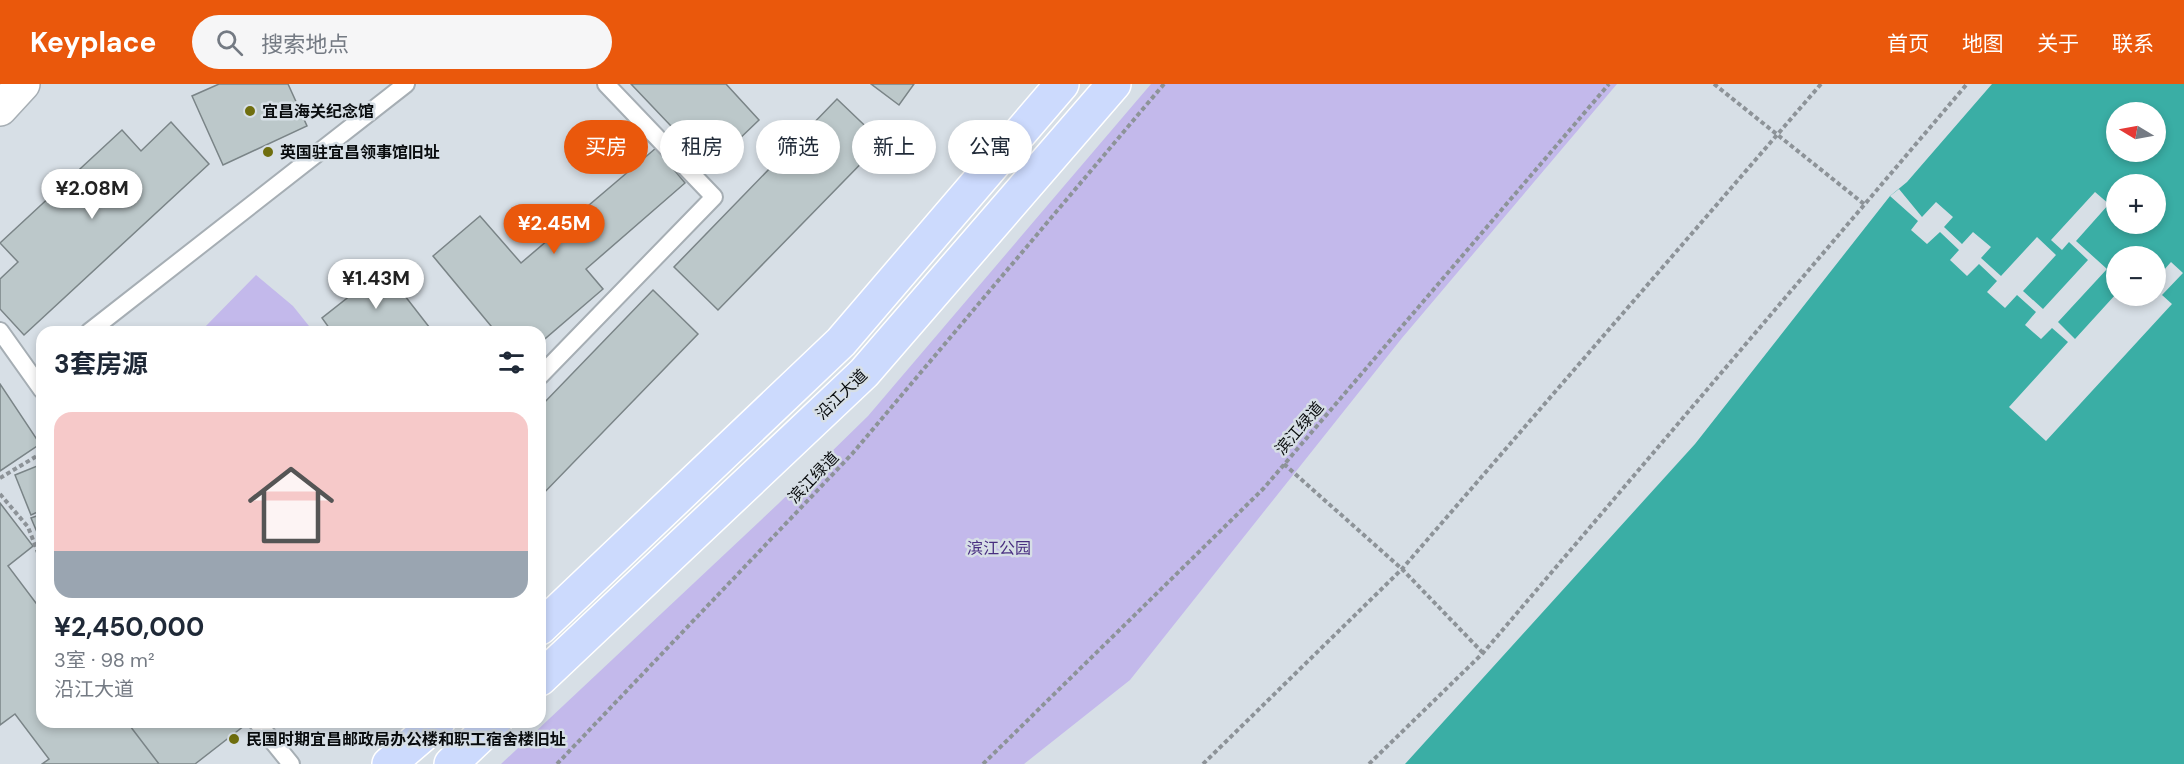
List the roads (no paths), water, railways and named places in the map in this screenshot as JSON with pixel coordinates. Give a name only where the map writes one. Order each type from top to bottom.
[{"type":"main road","points":[[546,622],[841,342],[1062,84]]},
{"type":"main road","name":"沿江大道","points":[[546,673],[864,373],[1114,84]]},
{"type":"main road","points":[[389,764],[431,728]]},
{"type":"main road","points":[[451,764],[489,728]]},
{"type":"street","points":[[0,109],[23,84]]},
{"type":"lane","points":[[97,326],[406,84]]},
{"type":"lane","points":[[546,370],[714,197],[606,84]]},
{"type":"lane","points":[[0,331],[36,382]]},
{"type":"lane","points":[[262,728],[291,764]]},
{"type":"place","name":"宜昌海关纪念馆","points":[[250,111]]},
{"type":"place","name":"英国驻宜昌领事馆旧址","points":[[268,152]]},
{"type":"place","name":"民国时期宜昌邮政局办公楼和职工宿舍楼旧址","points":[[234,739]]},
{"type":"park label","name":"滨江公园","points":[[999,548]]}]
